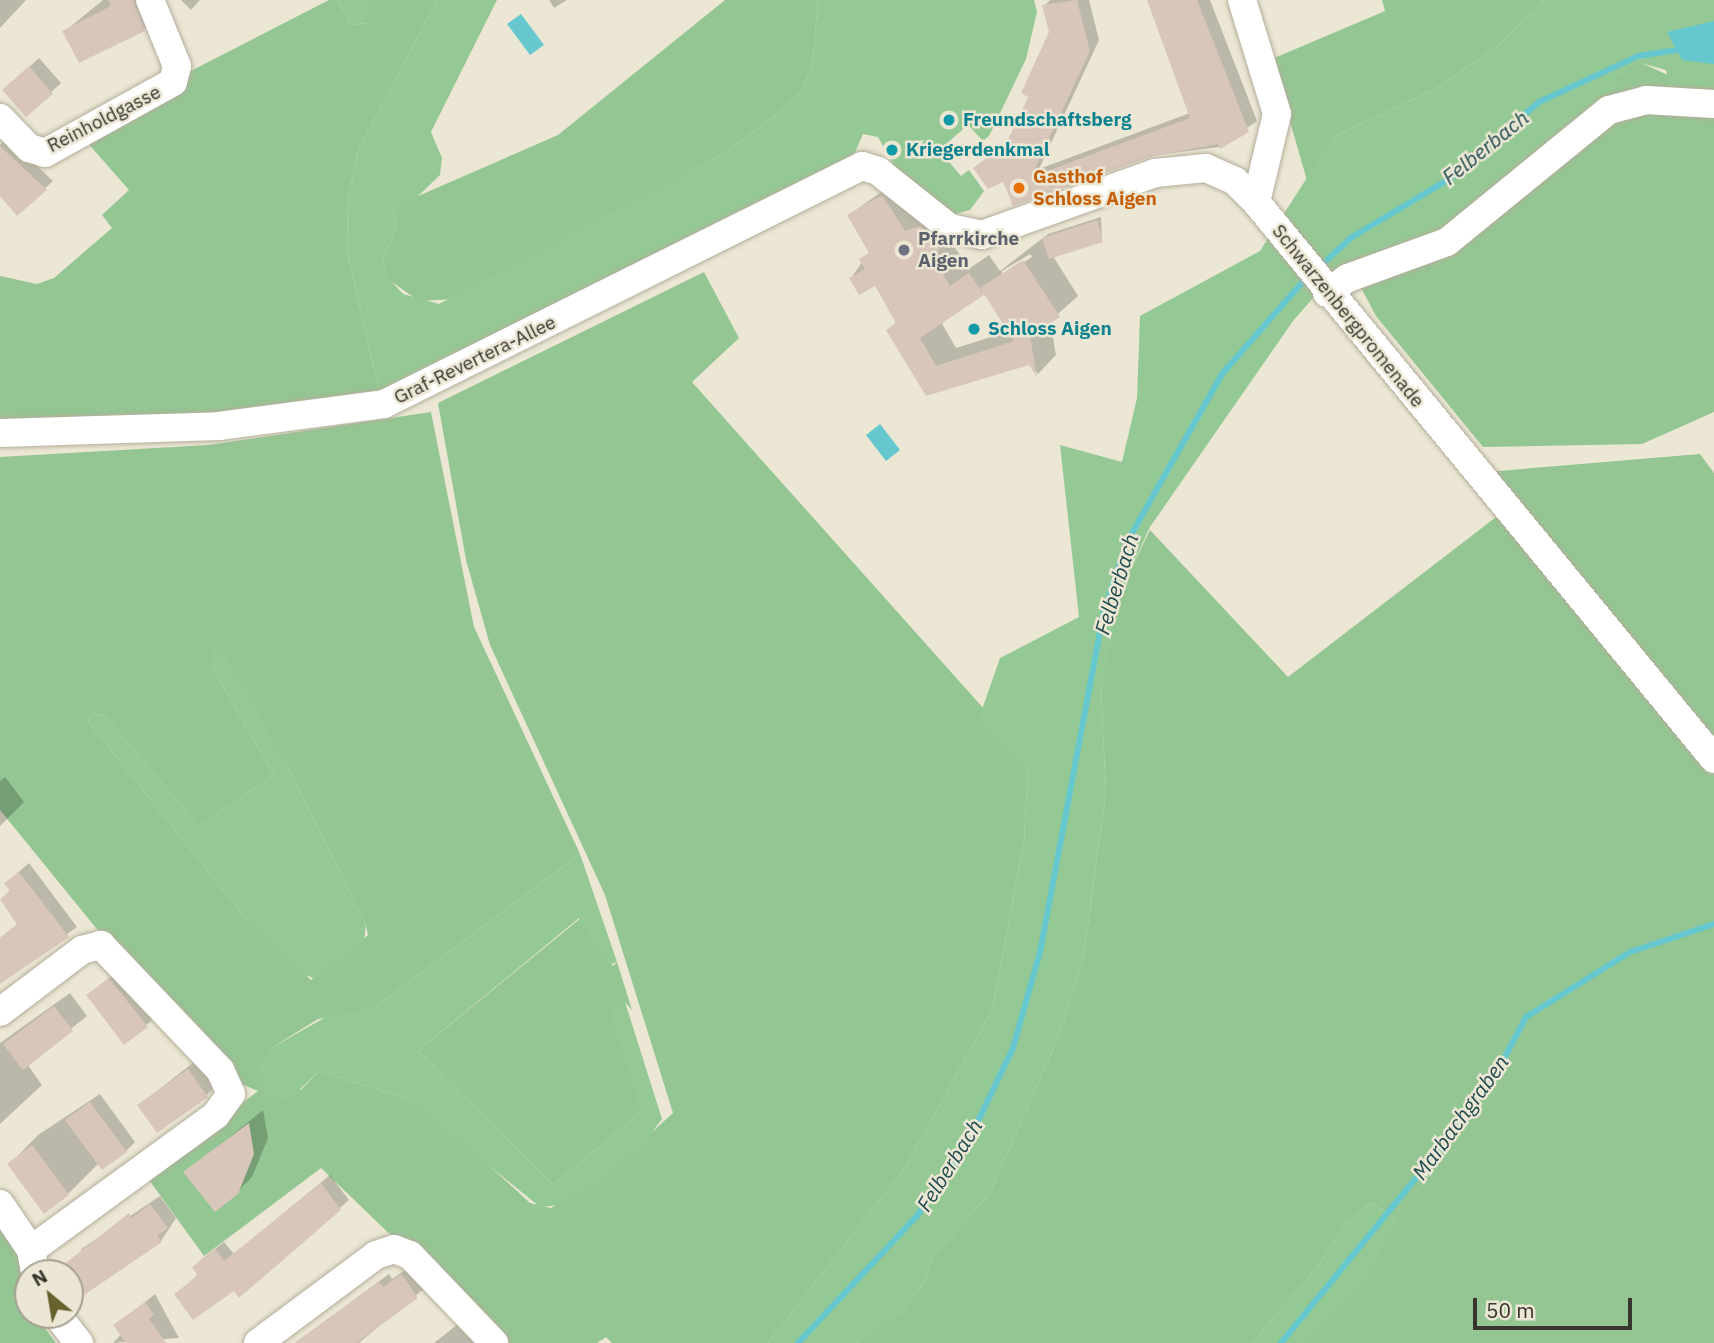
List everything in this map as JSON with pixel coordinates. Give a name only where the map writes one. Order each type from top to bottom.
[{"type":"street","name":"Reinholdgasse","points":[[0,118],[29,148],[44,153],[173,82],[177,66],[150,0]]},
{"type":"street","points":[[1242,0],[1277,114],[1256,202]]},
{"type":"street","points":[[1316,279],[1348,278],[1447,242],[1609,110],[1646,100],[1714,104]]},
{"type":"street","name":"Schwarzenbergpromenade","points":[[873,168],[939,221],[969,235],[1004,231],[1185,166],[1235,181],[1256,202],[1316,279],[1714,759]]},
{"type":"street","name":"Graf-Revertera-Allee","points":[[0,433],[219,426],[384,404],[854,169],[873,168]]},
{"type":"street","points":[[0,1012],[82,950],[101,945],[220,1070],[230,1094],[216,1115],[36,1259]]},
{"type":"street","points":[[0,1204],[32,1259]]},
{"type":"street","points":[[258,1343],[376,1255],[394,1249],[410,1255],[494,1343]]},
{"type":"street","points":[[68,1329],[79,1343]]},
{"type":"green space","points":[[329,0],[337,0],[351,25],[367,23],[367,0],[437,0],[358,151],[348,199],[347,251],[380,396],[348,404],[0,428],[0,276],[37,284],[54,278],[112,228],[102,215],[129,190],[86,141],[186,90],[183,75]]},
{"type":"green space","points":[[337,0],[367,0],[367,23],[351,25]]},
{"type":"green space","points":[[437,0],[497,0],[431,132],[442,158],[440,175],[415,199],[393,207],[397,226],[383,262],[389,279],[403,294],[439,304],[722,154],[775,116],[800,92],[812,68],[818,0],[1034,0],[1037,12],[1026,59],[989,136],[983,141],[968,125],[939,150],[961,176],[969,170],[984,191],[970,210],[955,214],[898,173],[878,137],[863,134],[850,164],[380,396],[347,251],[348,199],[358,151]]},
{"type":"green space","points":[[725,0],[818,0],[812,68],[800,92],[775,116],[722,154],[456,299],[419,301],[389,280],[383,262],[397,226],[393,207],[558,135]]},
{"type":"green space","points":[[1382,0],[1545,0],[1500,44],[1435,89],[1333,137],[1308,184],[1272,59],[1385,11]]},
{"type":"green space","points":[[1545,0],[1714,0],[1714,96],[1671,92],[1666,70],[1637,62],[1619,74],[1613,94],[1443,238],[1326,283],[1293,321],[1150,527],[1126,579],[1101,688],[1106,792],[1083,961],[1059,1036],[990,1193],[932,1258],[925,1282],[901,1312],[875,1332],[856,1343],[768,1343],[906,1166],[992,1010],[1024,840],[1028,767],[978,721],[1000,658],[1079,617],[1060,445],[1122,462],[1137,398],[1140,316],[1260,251],[1333,137],[1435,89],[1500,44]]},
{"type":"green space","points":[[1637,61],[1714,96],[1714,412],[1642,444],[1483,447],[1376,316],[1351,269]]},
{"type":"green space","points":[[704,272],[739,338],[692,382],[984,709],[979,721],[1028,767],[1024,840],[992,1010],[906,1166],[768,1343],[612,1343],[606,1337],[597,1343],[503,1343],[321,1168],[204,1256],[147,1177],[258,1091],[242,1084],[96,928],[0,810],[0,457],[208,445],[431,412],[474,627],[580,854],[371,1010],[318,1019],[273,1047],[260,1070],[301,1090],[319,1071],[407,1099],[433,1114],[530,1203],[551,1208],[598,1181],[673,1113],[605,895],[490,645],[466,560],[438,403]],"holes":[[[210,664],[287,765],[366,925],[368,935],[311,980],[242,914],[88,722],[93,713],[105,716],[199,826],[274,775]]]},
{"type":"green space","points":[[1700,454],[1714,473],[1714,743],[1487,472]]},
{"type":"green space","points":[[1500,514],[1714,771],[1714,1343],[1300,1343],[1398,1220],[1371,1203],[1346,1222],[1319,1265],[1252,1343],[856,1343],[901,1312],[925,1282],[932,1258],[990,1193],[1059,1036],[1083,961],[1106,792],[1101,688],[1108,640],[1126,579],[1150,530],[1288,677]]},
{"type":"green space","points":[[214,646],[226,655],[287,765],[366,925],[364,941],[316,979],[300,973],[242,914],[88,722],[93,713],[105,716],[199,826],[274,775],[210,664]]},
{"type":"green space","points":[[580,854],[617,962],[608,965],[579,918],[418,1051],[553,1185],[641,1112],[611,1016],[617,1002],[625,1002],[662,1119],[641,1147],[598,1181],[561,1205],[540,1207],[407,1099],[319,1071],[287,1102],[266,1095],[260,1070],[273,1047],[331,1014],[371,1010]]},
{"type":"green space","points":[[582,917],[613,966],[617,962],[632,1010],[625,1002],[641,1112],[553,1185],[418,1051]]},
{"type":"green space","points":[[1371,1203],[1398,1220],[1363,1282],[1300,1343],[1252,1343],[1319,1265],[1346,1222]]},
{"type":"green space","points":[[0,1229],[22,1259],[14,1259],[14,1329],[46,1329],[56,1343],[0,1343]]},
{"type":"water","points":[[521,14],[544,45],[530,55],[507,24]]},
{"type":"water","points":[[1714,21],[1714,64],[1682,60],[1667,32]]},
{"type":"water","points":[[880,424],[900,450],[886,461],[866,435]]},
{"type":"building","points":[[108,0],[134,0],[145,31],[79,63],[62,31],[111,6]]},
{"type":"building","points":[[1077,0],[1090,51],[1031,177],[1190,118],[1147,0],[1197,0],[1249,132],[1220,149],[1218,144],[1150,157],[1013,206],[1003,182],[988,189],[973,168],[1006,144],[1028,97],[1021,93],[1049,32],[1042,5]]},
{"type":"building","points":[[29,66],[53,94],[26,117],[2,90]]},
{"type":"building","points":[[0,146],[47,190],[17,216],[0,196]]},
{"type":"building","points":[[882,195],[905,231],[920,226],[941,242],[935,259],[950,286],[969,273],[984,295],[920,338],[936,366],[1014,341],[980,288],[1023,260],[1060,317],[1030,336],[1037,377],[1029,365],[926,396],[886,330],[896,323],[875,286],[859,295],[849,278],[865,269],[859,259],[869,253],[847,215]]},
{"type":"building","points":[[1097,220],[1103,242],[1049,259],[1042,238]]},
{"type":"building","points":[[19,872],[69,937],[0,984],[0,938],[17,925],[0,899],[10,891],[4,883]]},
{"type":"building","points":[[109,978],[148,1027],[124,1045],[86,995]]},
{"type":"building","points":[[54,1006],[73,1031],[23,1070],[3,1044]]},
{"type":"building","points":[[188,1069],[208,1097],[157,1133],[137,1105]]},
{"type":"building","points":[[90,1102],[127,1152],[102,1170],[65,1120]]},
{"type":"building","points":[[249,1123],[254,1154],[238,1194],[215,1212],[183,1172]]},
{"type":"building","points":[[32,1145],[69,1195],[44,1214],[7,1164]]},
{"type":"building","points":[[321,1183],[341,1210],[239,1298],[234,1291],[193,1320],[174,1294],[198,1276],[192,1267],[215,1249],[224,1261]]},
{"type":"building","points":[[150,1204],[168,1228],[157,1236],[162,1242],[84,1295],[84,1259],[71,1259],[129,1213],[132,1218]]},
{"type":"building","points":[[401,1274],[418,1298],[356,1343],[294,1343],[379,1282],[383,1287]]},
{"type":"building","points":[[145,1302],[154,1315],[149,1319],[166,1343],[126,1343],[113,1325]]},
{"type":"waterway","name":"Felberbach","points":[[1318,268],[1352,237],[1451,178],[1539,102],[1638,56],[1684,49]]},
{"type":"waterway","name":"Felberbach","points":[[798,1343],[917,1216],[968,1142],[1013,1048],[1040,952],[1103,614],[1127,542],[1222,374],[1307,277]]},
{"type":"waterway","name":"Marbachgraben","points":[[1281,1343],[1439,1150],[1499,1068],[1526,1017],[1630,952],[1714,924]]},
{"type":"place","name":"Freundschaftsberg","points":[[949,120]]},
{"type":"place","name":"Kriegerdenkmal","points":[[892,150]]},
{"type":"place","name":"Gasthof Schloss Aigen","points":[[1019,188]]},
{"type":"place","name":"Pfarrkirche Aigen","points":[[904,250]]},
{"type":"place","name":"Schloss Aigen","points":[[974,329]]}]
